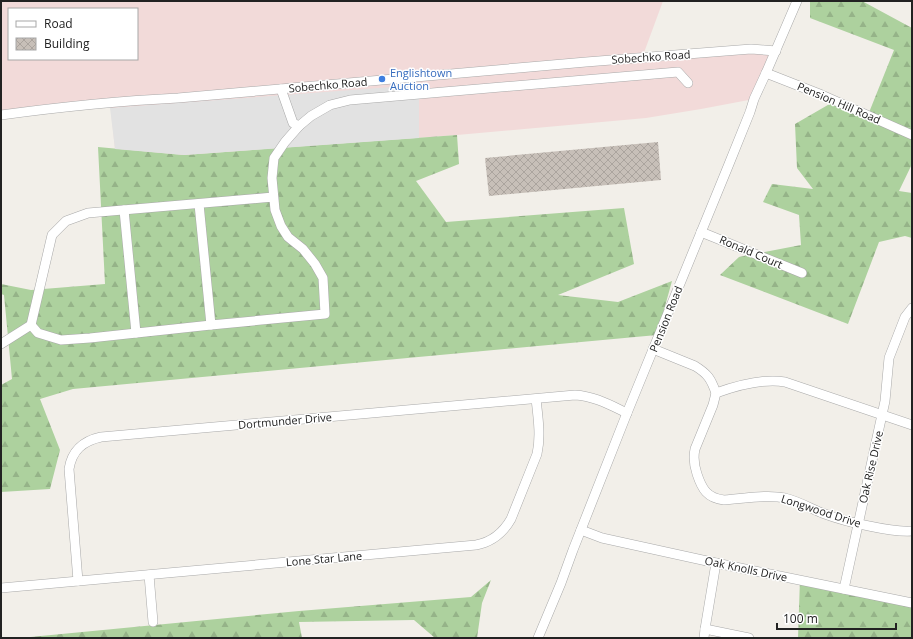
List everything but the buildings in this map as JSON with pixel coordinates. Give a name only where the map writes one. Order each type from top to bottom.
[{"type":"street","name":"Pension Road","points":[[538,638],[627,413],[730,164],[754,99],[797,1]]},
{"type":"street","name":"Sobechko Road","points":[[1,115],[110,102],[178,98],[582,62],[751,49],[776,51]]},
{"type":"street","points":[[582,62],[584,80]]},
{"type":"street","points":[[31,325],[38,333],[61,340],[211,324],[325,314],[323,278],[315,264],[303,249],[288,237],[281,226],[275,210],[272,178],[274,158],[285,142],[299,126],[311,116],[330,105],[350,100],[678,72],[688,84]]},
{"type":"street","name":"Pension Hill Road","points":[[766,73],[822,95],[912,135]]},
{"type":"street","points":[[282,89],[293,123],[299,126]]},
{"type":"street","points":[[1,344],[31,325],[52,235],[66,222],[88,213],[273,198]]},
{"type":"street","points":[[199,204],[211,324]]},
{"type":"street","points":[[124,210],[136,333]]},
{"type":"street","name":"Ronald Court","points":[[701,232],[802,273]]},
{"type":"street","points":[[882,415],[885,401],[889,358],[905,317],[912,308]]},
{"type":"street","points":[[653,349],[701,369],[711,380],[716,393],[728,389],[775,380],[785,382],[912,425]]},
{"type":"street","name":"Longwood Drive","points":[[716,393],[693,455],[693,461],[700,482],[707,494],[724,500],[768,496],[785,498],[832,517],[858,524],[906,532],[912,531]]},
{"type":"street","name":"Dortmunder Drive","points":[[78,582],[69,469],[76,452],[82,445],[93,439],[133,434],[575,395],[592,397],[627,413]]},
{"type":"street","name":"Lone Star Lane","points":[[1,588],[476,546],[483,544],[497,536],[507,526],[537,454],[540,437],[536,398]]},
{"type":"street","name":"Oak Rise Drive","points":[[844,589],[882,415]]},
{"type":"street","name":"Oak Knolls Drive","points":[[581,530],[602,538],[912,603]]},
{"type":"street","points":[[716,563],[704,634],[748,638]]},
{"type":"street","points":[[149,575],[153,622]]},
{"type":"shaded area","name":"Englishtown Auction","points":[[1,1],[663,1],[642,58],[776,51],[754,99],[646,118],[457,135],[184,155],[115,149],[110,102],[1,115]]},
{"type":"shaded area","points":[[419,85],[419,138],[184,155],[115,149],[110,108]]},
{"type":"green space","points":[[810,1],[862,1],[912,28],[912,164],[899,191],[912,193],[912,238],[905,236],[879,242],[848,324],[720,275],[739,257],[801,245],[799,215],[763,202],[772,184],[813,189],[797,168],[795,124],[833,102],[868,115],[894,50],[810,18]]},
{"type":"green space","points":[[457,135],[459,164],[416,181],[446,222],[624,208],[634,264],[558,295],[618,302],[672,281],[657,335],[73,389],[40,399],[60,450],[50,489],[1,492],[1,385],[12,379],[4,295],[1,294],[1,284],[31,290],[105,284],[98,147],[184,155]]},
{"type":"green space","points":[[800,579],[912,605],[912,638],[798,638]]},
{"type":"green space","points":[[491,580],[482,603],[477,638],[435,638],[414,620],[299,622],[302,638],[20,638],[299,611],[471,597]]},
{"type":"place","name":"Englishtown Auction","points":[[382,79]]}]
